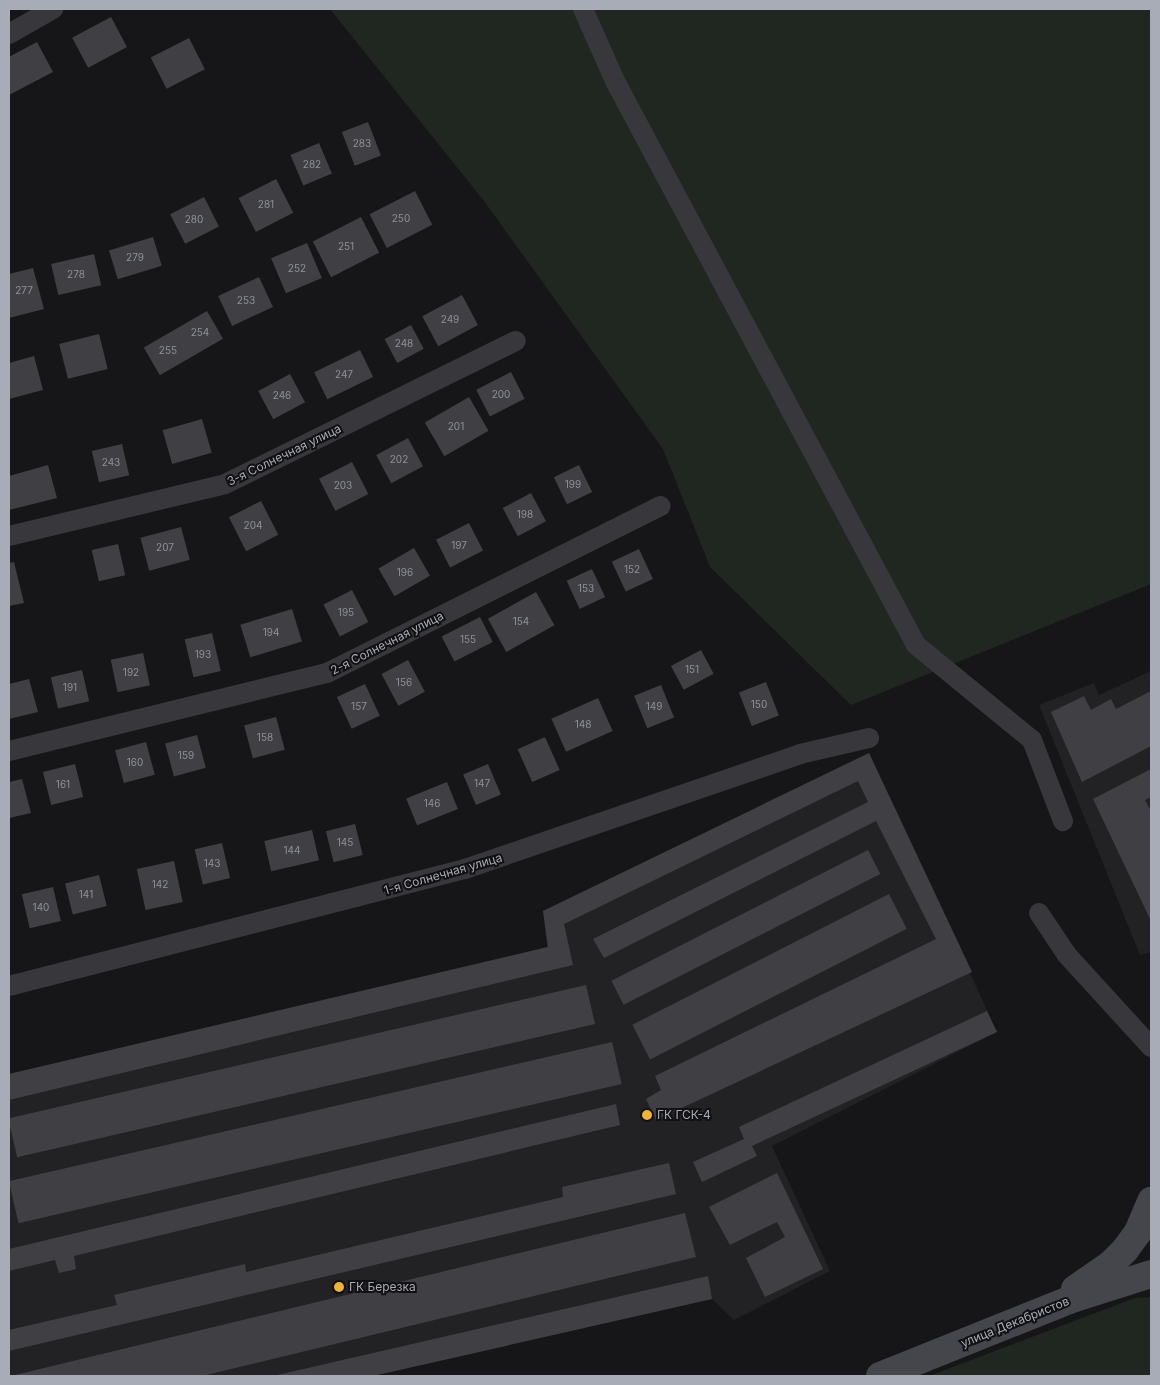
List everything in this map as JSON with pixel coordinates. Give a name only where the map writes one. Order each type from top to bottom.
[{"type":"street","points":[[9,34],[53,9]]},
{"type":"street","points":[[583,9],[615,82],[916,645],[1032,740],[1063,821]]},
{"type":"street","name":"3-я Солнечная улица","points":[[9,536],[225,484],[516,342]]},
{"type":"street","name":"2-я Солнечная улица","points":[[9,751],[327,673],[660,506]]},
{"type":"street","name":"1-я Солнечная улица","points":[[9,986],[466,869],[800,754],[870,738]]},
{"type":"street","points":[[1040,913],[1067,955],[1151,1047]]},
{"type":"street","points":[[1031,1315],[1112,1264],[1138,1232],[1151,1201]]},
{"type":"street","name":"улица Декабристов","points":[[880,1376],[1031,1315],[1151,1274]]},
{"type":"shaded area","points":[[330,9],[1151,9],[1151,584],[851,705],[710,567],[663,449],[484,201]]},
{"type":"shaded area","points":[[1151,671],[1151,952],[1140,955],[1039,705],[1094,683],[1099,695]]},
{"type":"shaded area","points":[[869,753],[997,1032],[772,1146],[830,1271],[734,1320],[712,1299],[373,1376],[9,1376],[9,1074],[547,947],[543,911]]},
{"type":"shaded area","points":[[1151,1297],[1151,1376],[929,1376],[1135,1298]]},
{"type":"building","points":[[111,17],[127,47],[88,68],[72,38]]},
{"type":"building","points":[[189,38],[205,69],[167,89],[151,58]]},
{"type":"building","points":[[37,42],[53,72],[9,95],[9,57]]},
{"type":"building","points":[[368,122],[381,156],[355,166],[342,132]]},
{"type":"building","points":[[319,143],[332,173],[303,185],[290,155]]},
{"type":"building","points":[[276,179],[293,213],[256,232],[239,198]]},
{"type":"building","points":[[415,191],[432,225],[387,248],[370,214]]},
{"type":"building","points":[[204,197],[219,226],[185,244],[170,214]]},
{"type":"building","points":[[361,217],[379,253],[331,277],[313,242]]},
{"type":"building","points":[[153,237],[162,266],[118,279],[109,250]]},
{"type":"building","points":[[307,243],[322,278],[286,293],[271,258]]},
{"type":"building","points":[[94,254],[101,285],[58,295],[51,264]]},
{"type":"building","points":[[33,268],[44,309],[9,318],[9,274]]},
{"type":"building","points":[[259,277],[273,307],[232,326],[218,296]]},
{"type":"building","points":[[462,295],[478,325],[438,346],[422,316]]},
{"type":"building","points":[[207,311],[223,339],[160,375],[144,348]]},
{"type":"building","points":[[411,325],[424,349],[397,363],[385,339]]},
{"type":"building","points":[[99,334],[108,369],[68,379],[59,344]]},
{"type":"building","points":[[360,350],[373,377],[327,399],[314,372]]},
{"type":"building","points":[[34,356],[43,390],[9,399],[9,363]]},
{"type":"building","points":[[511,372],[525,399],[490,416],[476,390]]},
{"type":"building","points":[[290,374],[305,402],[273,419],[258,391]]},
{"type":"building","points":[[469,397],[488,431],[444,456],[425,423]]},
{"type":"building","points":[[202,419],[212,453],[172,464],[163,430]]},
{"type":"building","points":[[408,438],[423,466],[391,483],[376,455]]},
{"type":"building","points":[[122,444],[129,475],[99,482],[92,451]]},
{"type":"building","points":[[352,462],[368,494],[335,511],[319,479]]},
{"type":"building","points":[[48,465],[57,498],[9,510],[9,476]]},
{"type":"building","points":[[579,465],[592,492],[567,504],[554,477]]},
{"type":"building","points":[[531,493],[546,521],[518,536],[503,508]]},
{"type":"building","points":[[261,501],[278,535],[246,551],[229,517]]},
{"type":"building","points":[[469,523],[483,551],[450,567],[436,540]]},
{"type":"building","points":[[181,527],[190,560],[149,571],[140,538]]},
{"type":"building","points":[[118,544],[125,575],[99,581],[92,550]]},
{"type":"building","points":[[414,548],[430,576],[394,596],[378,568]]},
{"type":"building","points":[[639,549],[653,579],[626,592],[612,562]]},
{"type":"building","points":[[14,562],[24,603],[9,606],[9,563]]},
{"type":"building","points":[[592,569],[605,597],[580,609],[567,581]]},
{"type":"building","points":[[352,590],[368,622],[340,637],[323,605]]},
{"type":"building","points":[[536,592],[554,625],[506,652],[488,619]]},
{"type":"building","points":[[292,609],[302,642],[250,657],[240,625]]},
{"type":"building","points":[[480,617],[493,642],[454,661],[442,637]]},
{"type":"building","points":[[212,633],[221,671],[193,677],[185,639]]},
{"type":"building","points":[[701,650],[714,674],[684,690],[671,666]]},
{"type":"building","points":[[143,653],[150,685],[118,692],[111,660]]},
{"type":"building","points":[[408,660],[425,692],[398,706],[382,674]]},
{"type":"building","points":[[82,670],[89,701],[58,708],[51,677]]},
{"type":"building","points":[[29,679],[38,712],[9,719],[9,684]]},
{"type":"building","points":[[766,682],[779,716],[752,726],[739,692]]},
{"type":"building","points":[[365,684],[380,716],[352,729],[337,697]]},
{"type":"building","points":[[661,685],[674,717],[647,728],[634,696]]},
{"type":"building","points":[[1151,691],[1151,746],[1082,782],[1051,712],[1084,696],[1091,710],[1111,699],[1116,709]]},
{"type":"building","points":[[598,698],[613,731],[566,752],[551,719]]},
{"type":"building","points":[[276,717],[285,750],[253,758],[244,726]]},
{"type":"building","points":[[197,735],[206,768],[174,776],[165,744]]},
{"type":"building","points":[[545,737],[560,770],[532,782],[518,749]]},
{"type":"building","points":[[146,742],[155,775],[124,783],[115,750]]},
{"type":"building","points":[[869,753],[972,972],[656,1120],[646,1099],[661,1090],[655,1076],[936,939],[876,821],[604,958],[593,939],[868,802],[858,781],[564,924],[573,965],[9,1100],[9,1074],[548,947],[543,911]]},
{"type":"building","points":[[75,764],[83,797],[51,805],[43,772]]},
{"type":"building","points":[[488,764],[501,794],[476,805],[463,775]]},
{"type":"building","points":[[1151,769],[1151,797],[1145,800],[1151,811],[1151,921],[1093,799]]},
{"type":"building","points":[[22,779],[31,813],[9,818],[9,782]]},
{"type":"building","points":[[447,782],[458,809],[417,825],[406,798]]},
{"type":"building","points":[[355,824],[363,855],[334,862],[326,831]]},
{"type":"building","points":[[312,830],[319,860],[271,871],[264,841]]},
{"type":"building","points":[[222,843],[230,878],[203,884],[195,849]]},
{"type":"building","points":[[868,850],[880,874],[624,1005],[611,981]]},
{"type":"building","points":[[174,861],[183,902],[146,910],[137,869]]},
{"type":"building","points":[[99,875],[107,906],[73,915],[65,883]]},
{"type":"building","points":[[53,887],[61,921],[30,928],[22,894]]},
{"type":"building","points":[[889,894],[907,929],[650,1059],[632,1025]]},
{"type":"building","points":[[586,985],[595,1024],[17,1157],[9,1118]]},
{"type":"building","points":[[987,1011],[997,1032],[752,1146],[757,1156],[702,1182],[693,1162],[744,1139],[739,1127]]},
{"type":"building","points":[[612,1042],[622,1084],[19,1223],[9,1181]]},
{"type":"building","points":[[616,1104],[620,1125],[74,1256],[76,1269],[59,1273],[55,1260],[9,1271],[9,1249]]},
{"type":"building","points":[[669,1163],[676,1194],[9,1351],[9,1330],[117,1305],[114,1295],[245,1264],[246,1272],[563,1197],[562,1187]]},
{"type":"building","points":[[777,1173],[823,1269],[765,1297],[746,1258],[785,1237],[777,1222],[730,1245],[709,1207]]},
{"type":"building","points":[[685,1213],[696,1257],[202,1376],[11,1376]]},
{"type":"building","points":[[708,1276],[712,1299],[373,1376],[273,1376]]},
{"type":"place","name":"ГК ГСК-4","points":[[647,1115]]},
{"type":"place","name":"ГК Березка","points":[[339,1287]]}]
